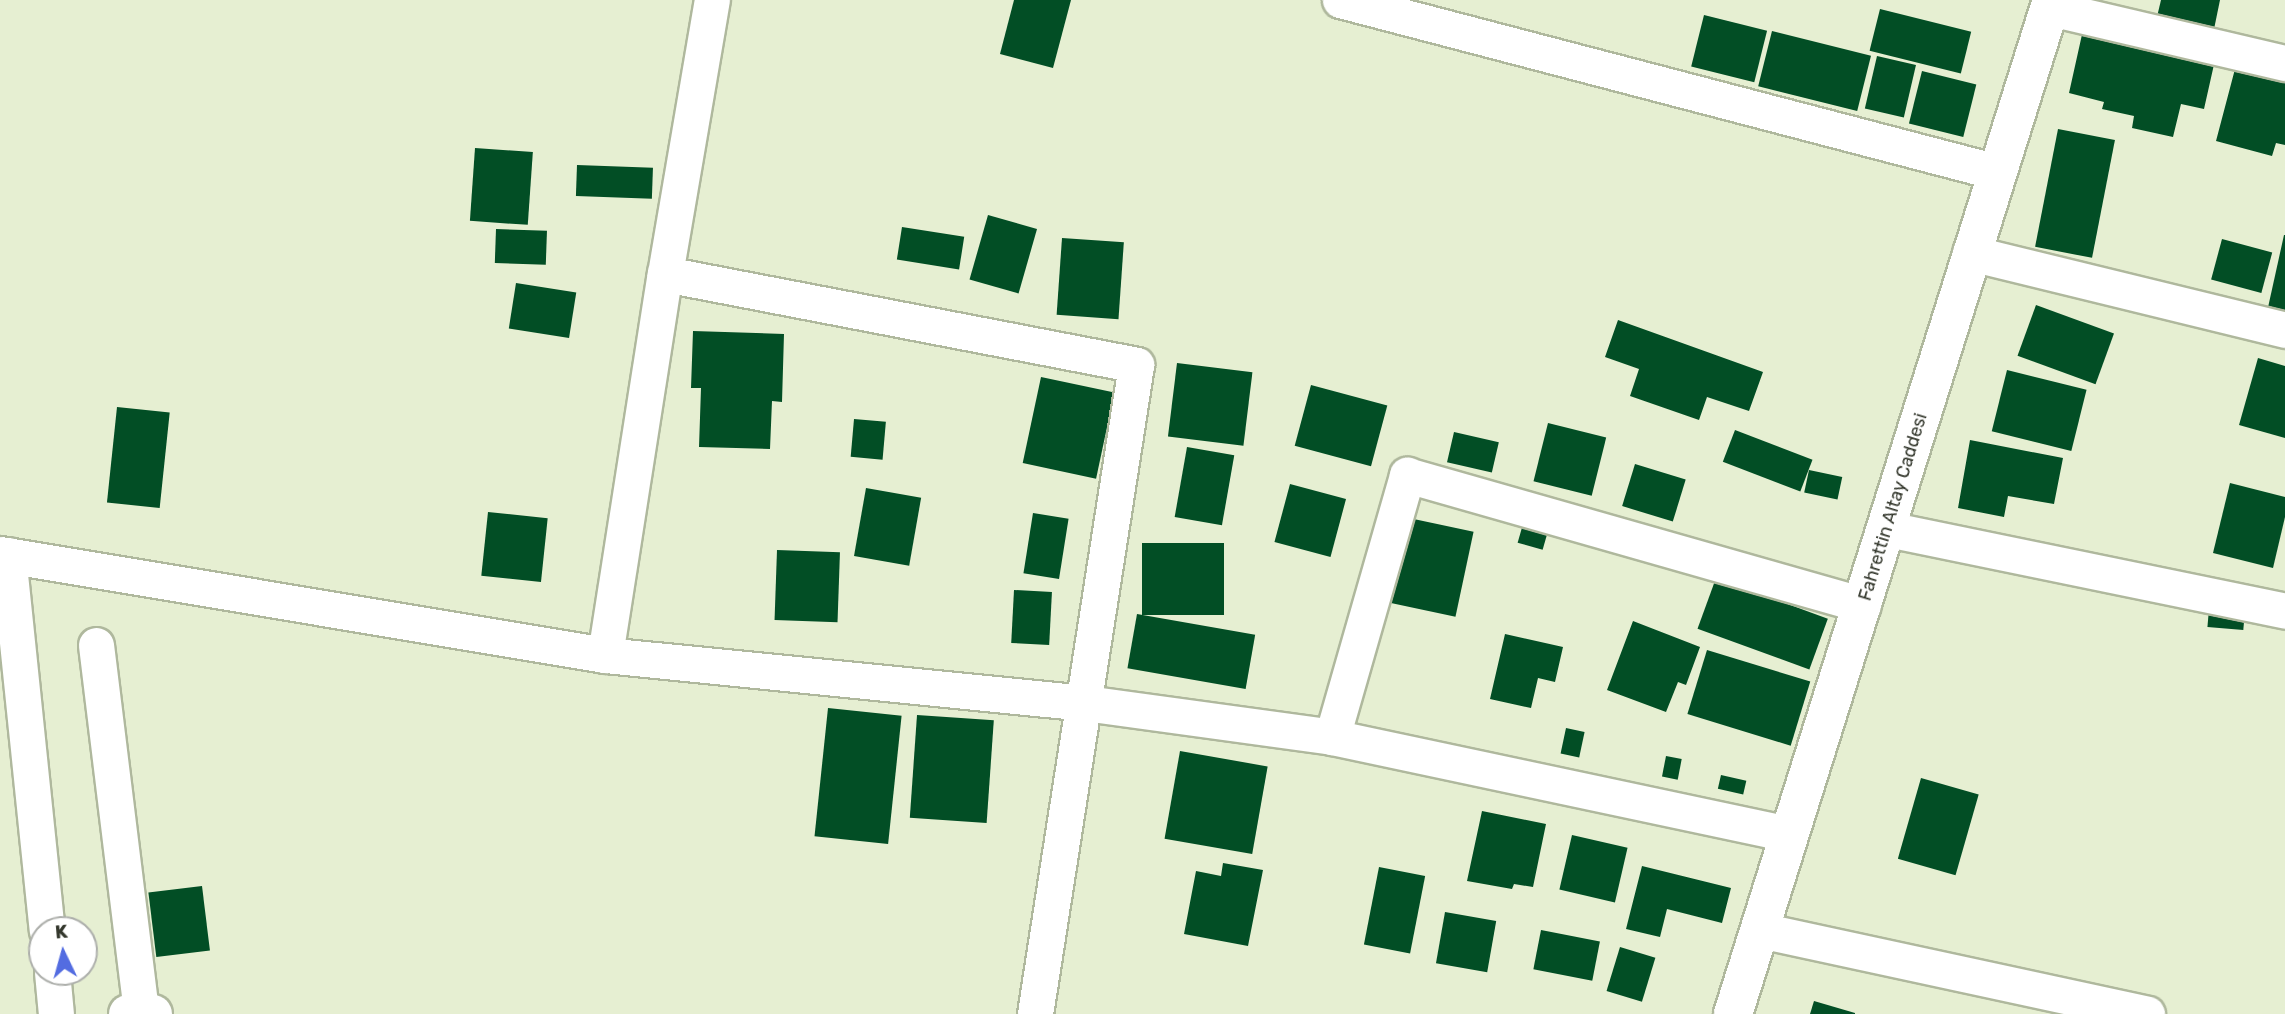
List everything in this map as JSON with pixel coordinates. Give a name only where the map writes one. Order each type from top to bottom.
[{"type":"street","points":[[605,655],[665,274],[712,0]]},
{"type":"street","points":[[1340,0],[1997,172]]},
{"type":"street","points":[[2051,4],[2285,63]]},
{"type":"street","name":"Fahrettin Altay Caddesi","points":[[1733,1014],[1887,529],[1970,253],[2051,4]]},
{"type":"street","points":[[1970,253],[2285,330]]},
{"type":"street","points":[[665,274],[1136,365],[1035,1014]]},
{"type":"street","points":[[1332,737],[1407,475],[1863,605]]},
{"type":"street","points":[[1887,529],[2285,611]]},
{"type":"street","points":[[45,916],[4,555],[605,655],[1085,703],[1332,737],[1790,834]]},
{"type":"street","points":[[96,645],[141,1014]]},
{"type":"street","points":[[1760,930],[2147,1014]]},
{"type":"street","points":[[53,986],[56,1014]]},
{"type":"building","points":[[1014,0],[1071,0],[1053,68],[1000,54]]},
{"type":"building","points":[[2161,0],[2220,0],[2213,34],[2156,21]]},
{"type":"building","points":[[1880,9],[1971,32],[1961,73],[1870,51]]},
{"type":"building","points":[[1704,15],[1767,31],[1754,82],[1691,66]]},
{"type":"building","points":[[2083,30],[2215,60],[2204,109],[2181,104],[2173,137],[2132,128],[2134,116],[2102,109],[2104,102],[2069,93]]},
{"type":"building","points":[[1772,31],[1871,56],[1857,111],[1758,86]]},
{"type":"building","points":[[1877,56],[1916,65],[1904,118],[1865,109]]},
{"type":"building","points":[[2235,69],[2285,82],[2285,145],[2276,143],[2272,156],[2216,141]]},
{"type":"building","points":[[1922,71],[1976,85],[1963,137],[1909,123]]},
{"type":"building","points":[[2058,129],[2115,140],[2092,258],[2035,247]]},
{"type":"building","points":[[475,148],[533,152],[528,225],[470,221]]},
{"type":"building","points":[[577,165],[653,168],[652,199],[576,196]]},
{"type":"building","points":[[988,215],[1037,229],[1019,293],[970,279]]},
{"type":"building","points":[[902,227],[964,237],[959,269],[897,260]]},
{"type":"building","points":[[496,229],[547,231],[546,265],[495,263]]},
{"type":"building","points":[[2285,235],[2285,316],[2267,312]]},
{"type":"building","points":[[1062,238],[1124,242],[1118,319],[1057,315]]},
{"type":"building","points":[[2222,239],[2272,252],[2261,293],[2211,280]]},
{"type":"building","points":[[516,283],[576,293],[569,338],[509,328]]},
{"type":"building","points":[[2036,305],[2114,333],[2096,384],[2018,356]]},
{"type":"building","points":[[1618,320],[1763,372],[1749,411],[1707,397],[1699,420],[1630,396],[1639,369],[1605,357]]},
{"type":"building","points":[[693,331],[784,334],[782,402],[772,401],[770,449],[699,447],[701,388],[691,388]]},
{"type":"building","points":[[2258,358],[2285,366],[2285,438],[2239,425]]},
{"type":"building","points":[[1177,363],[1252,372],[1243,446],[1168,436]]},
{"type":"building","points":[[2007,370],[2087,390],[2071,451],[1992,431]]},
{"type":"building","points":[[1041,377],[1114,393],[1096,479],[1023,463]]},
{"type":"building","points":[[1311,385],[1387,405],[1371,466],[1295,446]]},
{"type":"building","points":[[117,407],[170,413],[160,508],[107,502]]},
{"type":"building","points":[[854,419],[886,422],[883,460],[851,457]]},
{"type":"building","points":[[1548,423],[1606,438],[1592,496],[1533,481]]},
{"type":"building","points":[[1735,430],[1812,460],[1800,491],[1723,462]]},
{"type":"building","points":[[1454,432],[1499,442],[1492,473],[1447,462]]},
{"type":"building","points":[[1970,440],[2063,458],[2054,504],[2008,496],[2004,517],[1958,508]]},
{"type":"building","points":[[1187,447],[1234,455],[1222,525],[1175,517]]},
{"type":"building","points":[[1635,464],[1686,479],[1673,522],[1622,506]]},
{"type":"building","points":[[1809,470],[1842,477],[1837,500],[1804,492]]},
{"type":"building","points":[[2230,483],[2285,497],[2285,517],[2273,568],[2213,553]]},
{"type":"building","points":[[1290,484],[1346,499],[1330,557],[1274,542]]},
{"type":"building","points":[[866,488],[921,498],[909,566],[854,556]]},
{"type":"building","points":[[1527,510],[1552,517],[1543,550],[1518,543]]},
{"type":"building","points":[[488,512],[548,518],[541,582],[481,576]]},
{"type":"building","points":[[1033,513],[1069,519],[1059,579],[1023,573]]},
{"type":"building","points":[[1409,518],[1474,532],[1455,617],[1391,603]]},
{"type":"building","points":[[1142,543],[1224,543],[1224,615],[1142,615]]},
{"type":"building","points":[[777,550],[840,552],[838,622],[775,620]]},
{"type":"building","points":[[1716,578],[1828,619],[1809,669],[1698,629]]},
{"type":"building","points":[[1014,590],[1052,592],[1049,645],[1011,643]]},
{"type":"building","points":[[2209,609],[2245,612],[2243,630],[2207,627]]},
{"type":"building","points":[[1137,614],[1255,635],[1246,689],[1127,668]]},
{"type":"building","points":[[1633,621],[1700,647],[1686,685],[1678,682],[1666,712],[1607,690]]},
{"type":"building","points":[[1505,634],[1563,647],[1555,682],[1538,678],[1531,708],[1490,699]]},
{"type":"building","points":[[1707,650],[1810,682],[1791,746],[1687,714]]},
{"type":"building","points":[[828,708],[902,716],[888,844],[815,836]]},
{"type":"building","points":[[917,715],[994,720],[987,823],[910,818]]},
{"type":"building","points":[[1566,728],[1585,732],[1579,757],[1561,753]]},
{"type":"building","points":[[1180,751],[1268,766],[1252,854],[1165,839]]},
{"type":"building","points":[[1666,756],[1682,759],[1678,780],[1662,777]]},
{"type":"building","points":[[1721,775],[1746,781],[1743,794],[1718,789]]},
{"type":"building","points":[[1921,778],[1979,795],[1956,875],[1898,859]]},
{"type":"building","points":[[1482,811],[1546,824],[1533,887],[1514,884],[1512,889],[1467,881]]},
{"type":"building","points":[[1572,835],[1628,848],[1615,902],[1559,890]]},
{"type":"building","points":[[1223,863],[1263,870],[1248,946],[1184,934],[1196,871],[1221,876]]},
{"type":"building","points":[[1642,866],[1731,888],[1722,923],[1667,909],[1660,937],[1626,929]]},
{"type":"building","points":[[1379,867],[1425,876],[1410,954],[1364,945]]},
{"type":"building","points":[[202,886],[210,951],[156,957],[148,893]]},
{"type":"building","points":[[1445,912],[1496,921],[1487,972],[1436,963]]},
{"type":"building","points":[[1541,930],[1600,941],[1592,981],[1533,969]]},
{"type":"building","points":[[1620,947],[1655,958],[1642,1002],[1607,991]]},
{"type":"building","points":[[1814,1001],[1855,1013],[1855,1014],[1810,1014]]}]
